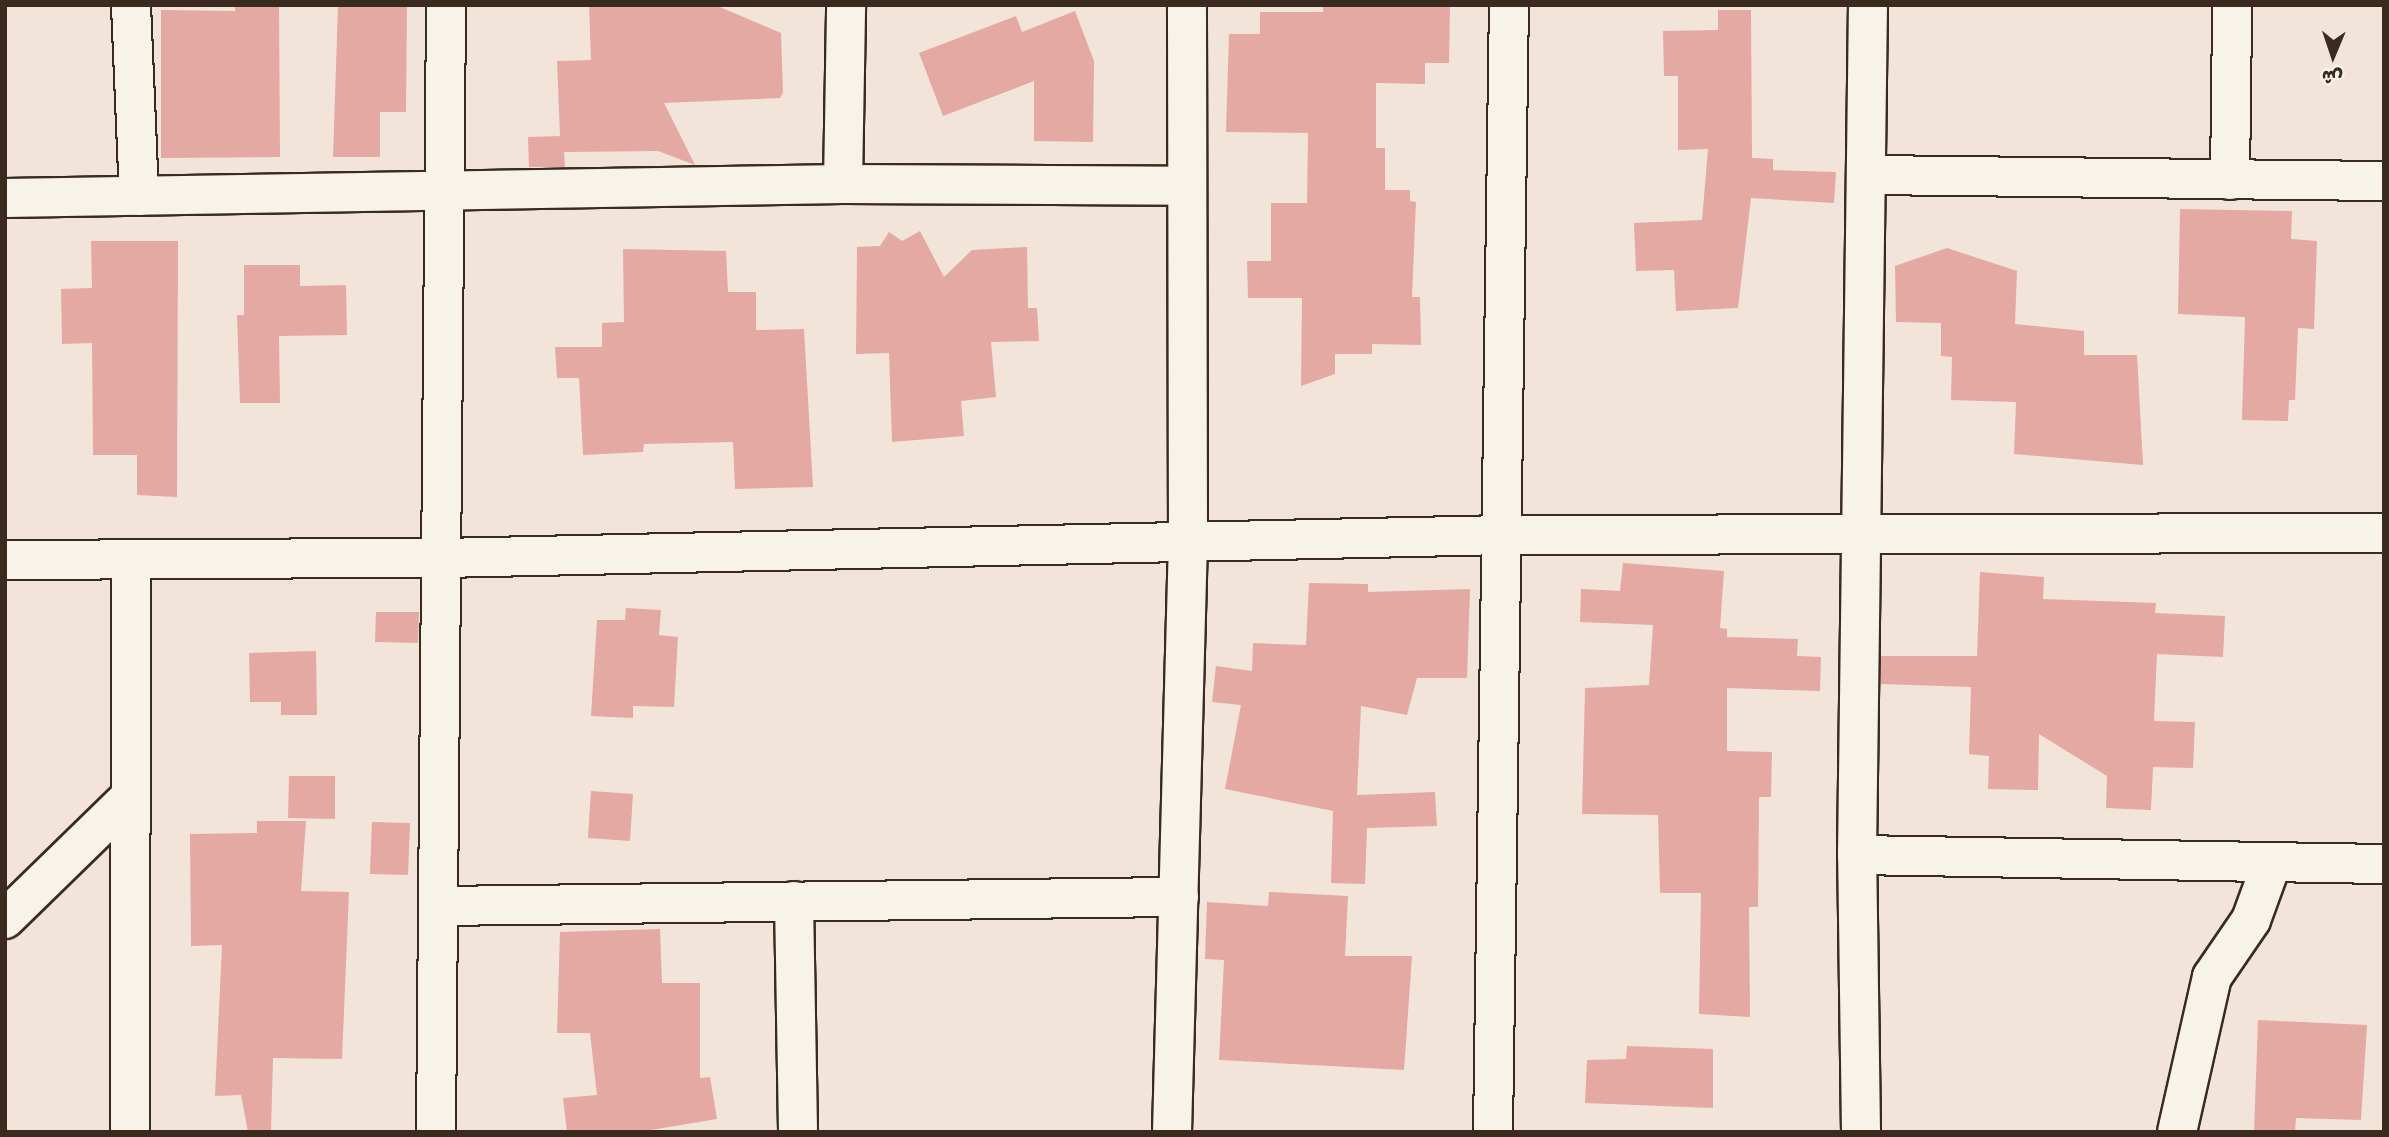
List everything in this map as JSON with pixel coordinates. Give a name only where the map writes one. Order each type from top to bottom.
[{"type":"street","points":[[131,5],[139,196]]},
{"type":"street","points":[[436,1132],[446,5]]},
{"type":"street","points":[[843,184],[846,5]]},
{"type":"street","points":[[1172,1132],[1188,542],[1187,5]]},
{"type":"street","points":[[1493,1132],[1509,5]]},
{"type":"street","points":[[1861,1132],[1857,855],[1869,175],[1868,5]]},
{"type":"street","points":[[2230,180],[2232,5]]},
{"type":"street","points":[[1869,175],[2384,181]]},
{"type":"street","points":[[5,198],[843,184],[1186,186]]},
{"type":"street","points":[[5,560],[442,558],[1502,536],[1861,537],[2384,533]]},
{"type":"street","points":[[130,1132],[131,559]]},
{"type":"street","points":[[5,919],[130,797]]},
{"type":"street","points":[[1857,855],[2271,865],[2384,864]]},
{"type":"street","points":[[2177,1132],[2212,977],[2251,920],[2271,865]]},
{"type":"street","points":[[438,906],[1180,897]]},
{"type":"street","points":[[794,901],[798,1132]]},
{"type":"building","points":[[235,5],[279,5],[280,157],[161,158],[161,10],[235,11]]},
{"type":"building","points":[[338,5],[407,5],[406,112],[380,112],[380,157],[333,157]]},
{"type":"building","points":[[589,5],[715,5],[781,33],[783,93],[780,98],[664,103],[695,165],[658,151],[564,152],[565,167],[529,167],[528,137],[560,136],[557,61],[591,60]]},
{"type":"building","points":[[1323,5],[1450,5],[1449,63],[1425,63],[1425,84],[1376,83],[1376,148],[1385,148],[1385,190],[1410,190],[1410,201],[1416,202],[1412,297],[1420,297],[1421,345],[1372,344],[1372,354],[1335,354],[1335,374],[1301,386],[1302,298],[1248,298],[1247,261],[1271,261],[1271,203],[1307,203],[1308,133],[1226,132],[1229,34],[1260,34],[1260,12],[1323,12]]},
{"type":"building","points":[[1718,10],[1751,10],[1752,158],[1773,159],[1773,170],[1836,172],[1834,203],[1751,198],[1738,308],[1676,311],[1674,270],[1636,271],[1634,223],[1702,220],[1708,149],[1678,150],[1678,76],[1664,76],[1663,31],[1718,30]]},
{"type":"building","points":[[1075,11],[1094,61],[1093,142],[1034,141],[1034,81],[943,116],[919,53],[1016,16],[1022,32]]},
{"type":"building","points":[[2180,209],[2292,211],[2291,239],[2317,241],[2314,329],[2298,328],[2295,400],[2289,400],[2288,421],[2242,420],[2245,317],[2178,314]]},
{"type":"building","points":[[920,231],[944,277],[972,250],[1027,247],[1028,308],[1037,308],[1039,341],[991,342],[996,397],[961,401],[964,436],[892,442],[889,353],[856,354],[857,247],[880,246],[889,232],[902,241]]},
{"type":"building","points":[[91,241],[178,241],[177,497],[137,495],[137,455],[93,455],[92,343],[62,344],[61,289],[92,288]]},
{"type":"building","points":[[1947,248],[2017,271],[2015,324],[2084,331],[2084,355],[2137,355],[2143,465],[2014,454],[2016,402],[1951,400],[1952,357],[1941,356],[1941,323],[1896,322],[1895,266]]},
{"type":"building","points":[[623,249],[726,251],[728,292],[756,292],[756,330],[804,329],[813,487],[735,489],[733,442],[644,444],[643,452],[583,455],[579,378],[557,378],[555,347],[602,347],[602,323],[624,322]]},
{"type":"building","points":[[244,265],[300,265],[300,286],[346,285],[347,335],[279,336],[280,403],[240,403],[237,315],[244,315]]},
{"type":"building","points":[[1623,563],[1724,571],[1720,628],[1727,629],[1727,637],[1798,639],[1797,656],[1821,657],[1820,691],[1727,688],[1727,751],[1772,752],[1771,797],[1759,797],[1758,907],[1749,907],[1750,1017],[1699,1014],[1701,893],[1660,893],[1658,815],[1582,814],[1585,688],[1649,685],[1653,625],[1580,622],[1581,589],[1620,591]]},
{"type":"building","points":[[1980,572],[2044,577],[2043,599],[2156,603],[2155,613],[2225,616],[2223,657],[2157,654],[2154,721],[2195,722],[2193,768],[2153,767],[2151,810],[2106,808],[2107,776],[2039,734],[2038,790],[1988,789],[1989,756],[1969,754],[1971,687],[1881,684],[1881,656],[1977,656]]},
{"type":"building","points":[[1309,583],[1368,584],[1368,592],[1470,589],[1467,678],[1417,678],[1407,715],[1361,706],[1357,795],[1435,792],[1437,826],[1367,828],[1365,884],[1331,883],[1333,811],[1225,789],[1241,705],[1212,702],[1216,666],[1252,671],[1253,643],[1306,645]]},
{"type":"building","points":[[626,608],[661,610],[659,635],[678,637],[674,707],[633,706],[633,718],[591,716],[597,620],[625,620]]},
{"type":"building","points":[[376,612],[419,612],[418,643],[375,642]]},
{"type":"building","points":[[316,651],[317,715],[281,715],[281,702],[250,702],[249,653]]},
{"type":"building","points":[[289,776],[335,776],[335,819],[288,818]]},
{"type":"building","points":[[591,791],[633,794],[630,841],[588,838]]},
{"type":"building","points":[[257,821],[306,821],[301,891],[349,892],[342,1059],[273,1058],[271,1132],[248,1132],[241,1095],[215,1096],[222,945],[191,946],[190,834],[257,833]]},
{"type":"building","points":[[372,822],[410,823],[408,875],[370,874]]},
{"type":"building","points":[[1269,892],[1348,896],[1345,956],[1412,956],[1404,1070],[1219,1060],[1224,960],[1205,959],[1207,902],[1268,906]]},
{"type":"building","points":[[660,929],[662,983],[700,983],[700,1078],[710,1077],[717,1119],[639,1132],[567,1132],[563,1098],[597,1095],[590,1033],[557,1033],[560,932]]},
{"type":"building","points":[[2258,1020],[2367,1025],[2361,1120],[2296,1118],[2295,1132],[2254,1132]]},
{"type":"building","points":[[1627,1046],[1713,1049],[1713,1108],[1585,1103],[1587,1060],[1626,1059]]}]
